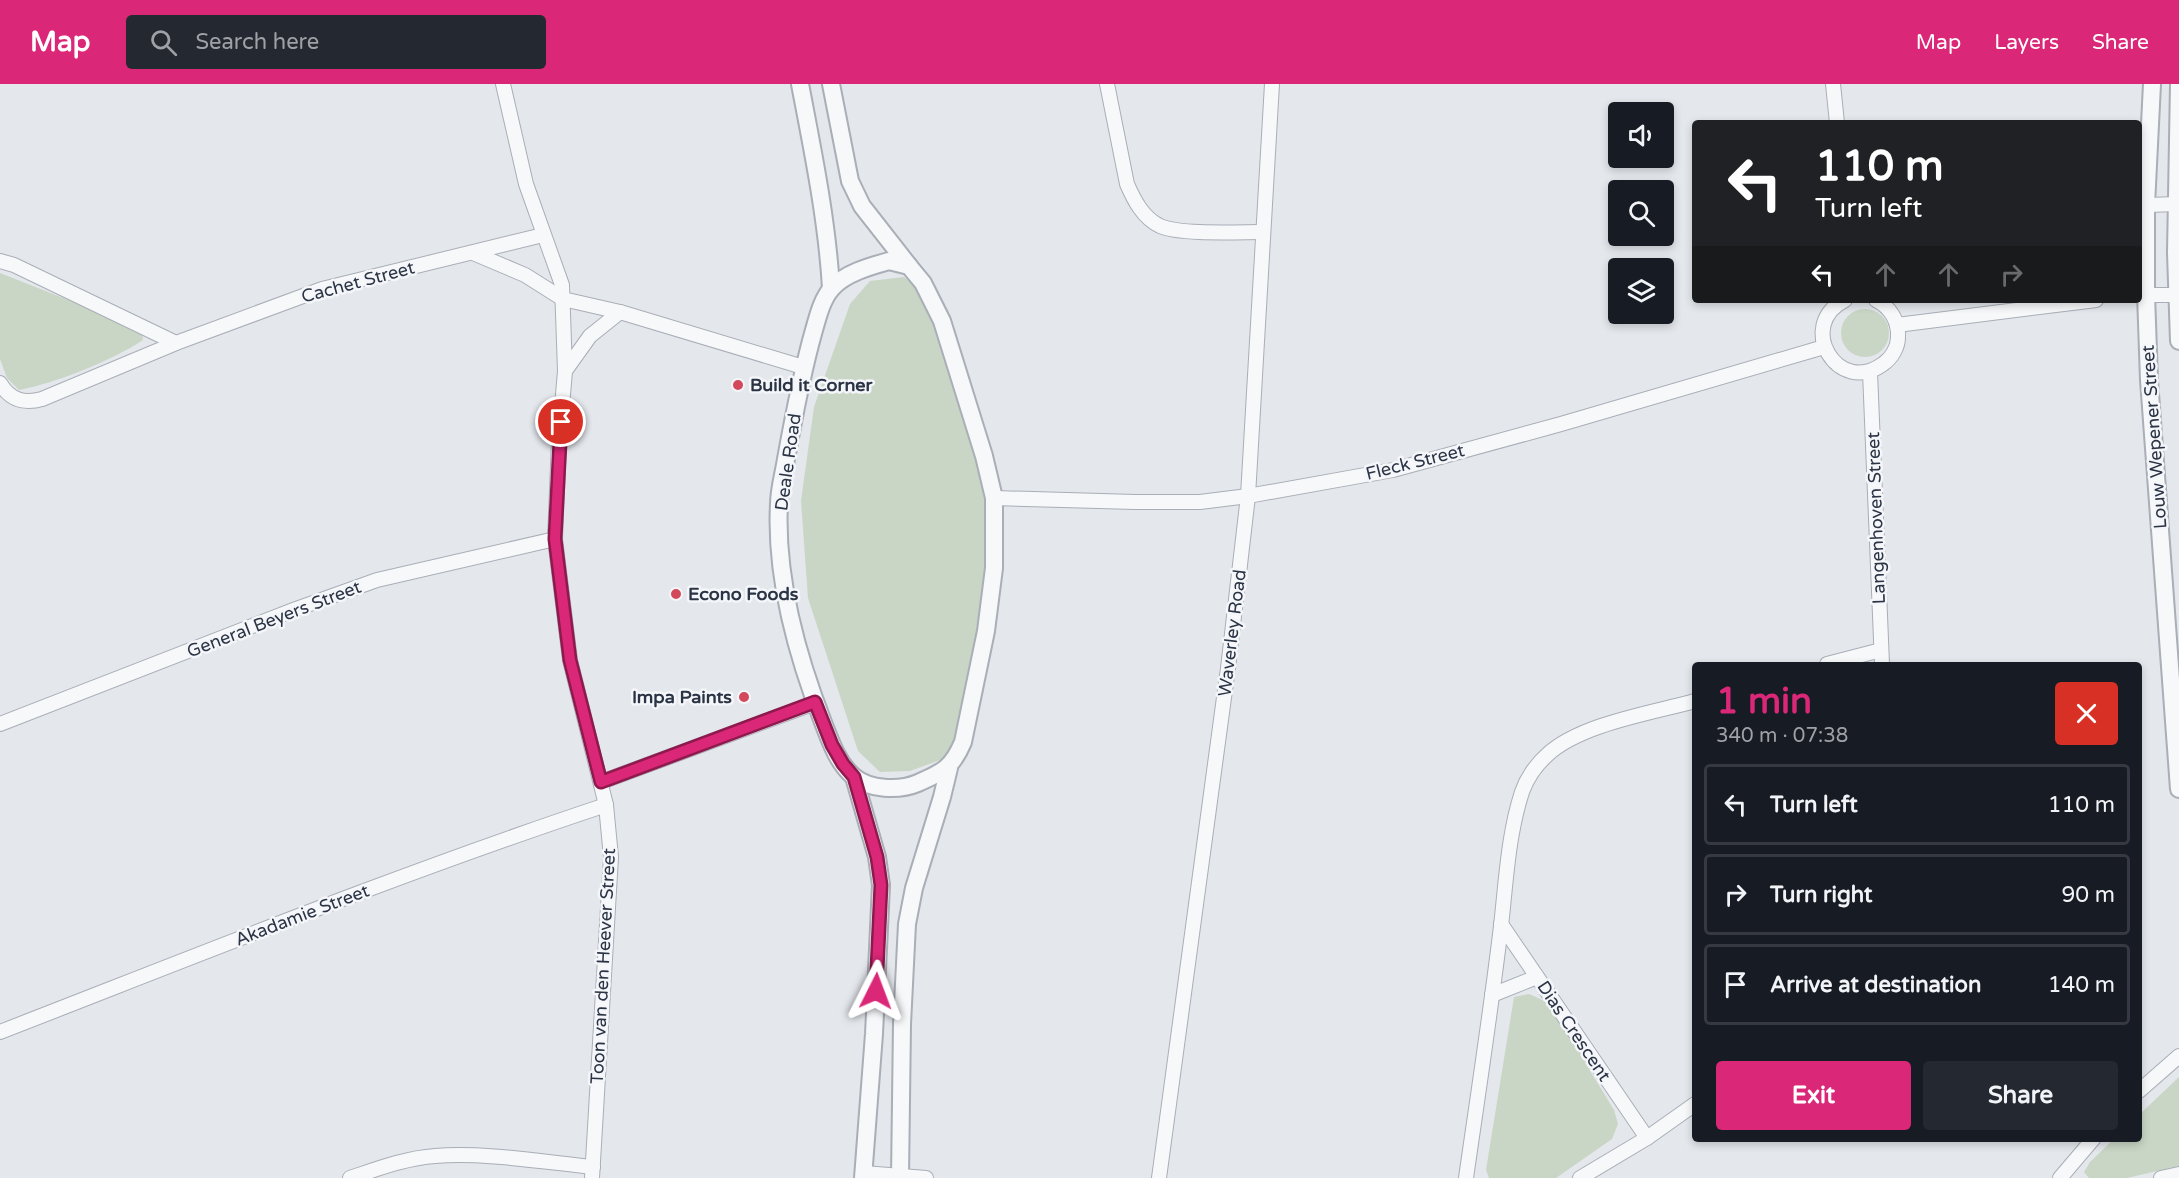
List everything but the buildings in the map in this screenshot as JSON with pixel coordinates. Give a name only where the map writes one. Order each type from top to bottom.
[{"type":"street","name":"Toon van den Heever Street","points":[[503,84],[525,184],[562,285],[565,371],[559,441],[555,539],[570,660],[606,805],[611,857],[592,1172]]},
{"type":"street","name":"Deale Road","points":[[800,84],[822,204],[829,251],[831,288],[821,309],[803,367],[779,503],[781,562],[790,616],[815,702],[832,745],[854,777]]},
{"type":"street","points":[[831,84],[850,181],[862,206],[923,283],[942,321],[984,456],[994,498],[994,568],[986,631],[963,742],[957,758],[949,768],[914,888],[907,924],[902,1024],[900,1177]]},
{"type":"street","points":[[1107,84],[1127,183],[1132,197],[1146,217],[1161,226],[1180,230],[1262,232]]},
{"type":"street","name":"Waverley Road","points":[[1159,1178],[1228,668],[1248,496],[1272,84]]},
{"type":"street","points":[[1833,84],[1837,120]]},
{"type":"street","name":"Louw Wepener Street","points":[[2152,84],[2143,295],[2179,789]]},
{"type":"street","name":"Louw Wepener Street","points":[[2179,84],[2176,294],[2179,341]]},
{"type":"street","points":[[2146,205],[2178,204]]},
{"type":"street","name":"Cachet Street","points":[[0,383],[11,397],[21,401],[33,401],[62,392],[176,343],[322,289],[543,235]]},
{"type":"street","points":[[473,253],[525,275],[563,299],[620,312],[803,367]]},
{"type":"street","points":[[0,261],[14,265],[176,343]]},
{"type":"street","points":[[831,288],[843,279],[889,261],[909,266]]},
{"type":"street","points":[[2143,295],[2176,294]]},
{"type":"street","points":[[1841,303],[1832,309],[1824,320],[1822,334],[1824,347],[1833,362],[1857,373],[1870,372],[1887,362],[1895,351],[1898,338],[1897,325],[1892,314],[1881,303]]},
{"type":"street","points":[[1897,325],[2072,303]]},
{"type":"street","points":[[565,371],[590,336],[620,312]]},
{"type":"street","name":"Fleck Street","points":[[994,498],[1200,502],[1248,496],[1393,470],[1561,424],[1824,347]]},
{"type":"street","name":"Langenhoven Street","points":[[1870,372],[1882,662]]},
{"type":"street","name":"General Beyers Street","points":[[0,724],[377,579],[555,539]]},
{"type":"street","points":[[1835,662],[1881,650]]},
{"type":"street","points":[[601,782],[815,702]]},
{"type":"street","points":[[1466,1178],[1492,995],[1505,879],[1522,791],[1535,768],[1562,742],[1598,728],[1692,702]]},
{"type":"street","points":[[854,777],[876,787],[909,786],[949,768]]},
{"type":"street","points":[[854,777],[877,857],[881,885],[864,1175],[926,1178]]},
{"type":"street","name":"Akadamie Street","points":[[0,1032],[342,899],[521,833],[606,805]]},
{"type":"street","name":"Dias Crescent","points":[[1501,924],[1647,1138]]},
{"type":"street","points":[[1492,995],[1537,977]]},
{"type":"street","points":[[2142,1088],[2179,1056]]},
{"type":"street","points":[[1580,1178],[1647,1138],[1692,1106]]},
{"type":"street","points":[[2060,1178],[2091,1142]]},
{"type":"street","points":[[350,1178],[397,1163],[433,1156],[460,1155],[592,1172]]},
{"type":"street","points":[[2161,1178],[2179,1174]]},
{"type":"green space","points":[[0,273],[142,329],[143,340],[83,370],[19,390],[7,378],[0,359]]},
{"type":"green space","points":[[904,277],[933,300],[980,448],[992,536],[962,730],[943,759],[910,771],[880,772],[858,751],[808,598],[801,501],[814,407],[850,304],[870,281]]},
{"type":"green space","points":[[1860,309],[1870,309],[1882,316],[1889,328],[1889,338],[1882,350],[1870,357],[1860,357],[1845,346],[1841,338],[1841,328],[1852,313]]},
{"type":"green space","points":[[1529,994],[1549,1003],[1614,1110],[1618,1124],[1612,1139],[1556,1178],[1489,1178],[1486,1170],[1514,997]]},
{"type":"green space","points":[[2179,1077],[2179,1166],[2127,1178],[2089,1178],[2084,1172],[2090,1162],[2111,1142],[2142,1142],[2142,1112]]},
{"type":"place","name":"Build it Corner","points":[[738,385]]},
{"type":"place","name":"Econo Foods","points":[[676,594]]},
{"type":"place","name":"Impa Paints","points":[[744,697]]},
{"type":"route","points":[[561,422],[555,539],[570,660],[601,782],[815,702],[832,745],[854,777],[877,857],[881,885],[876,991]]}]
